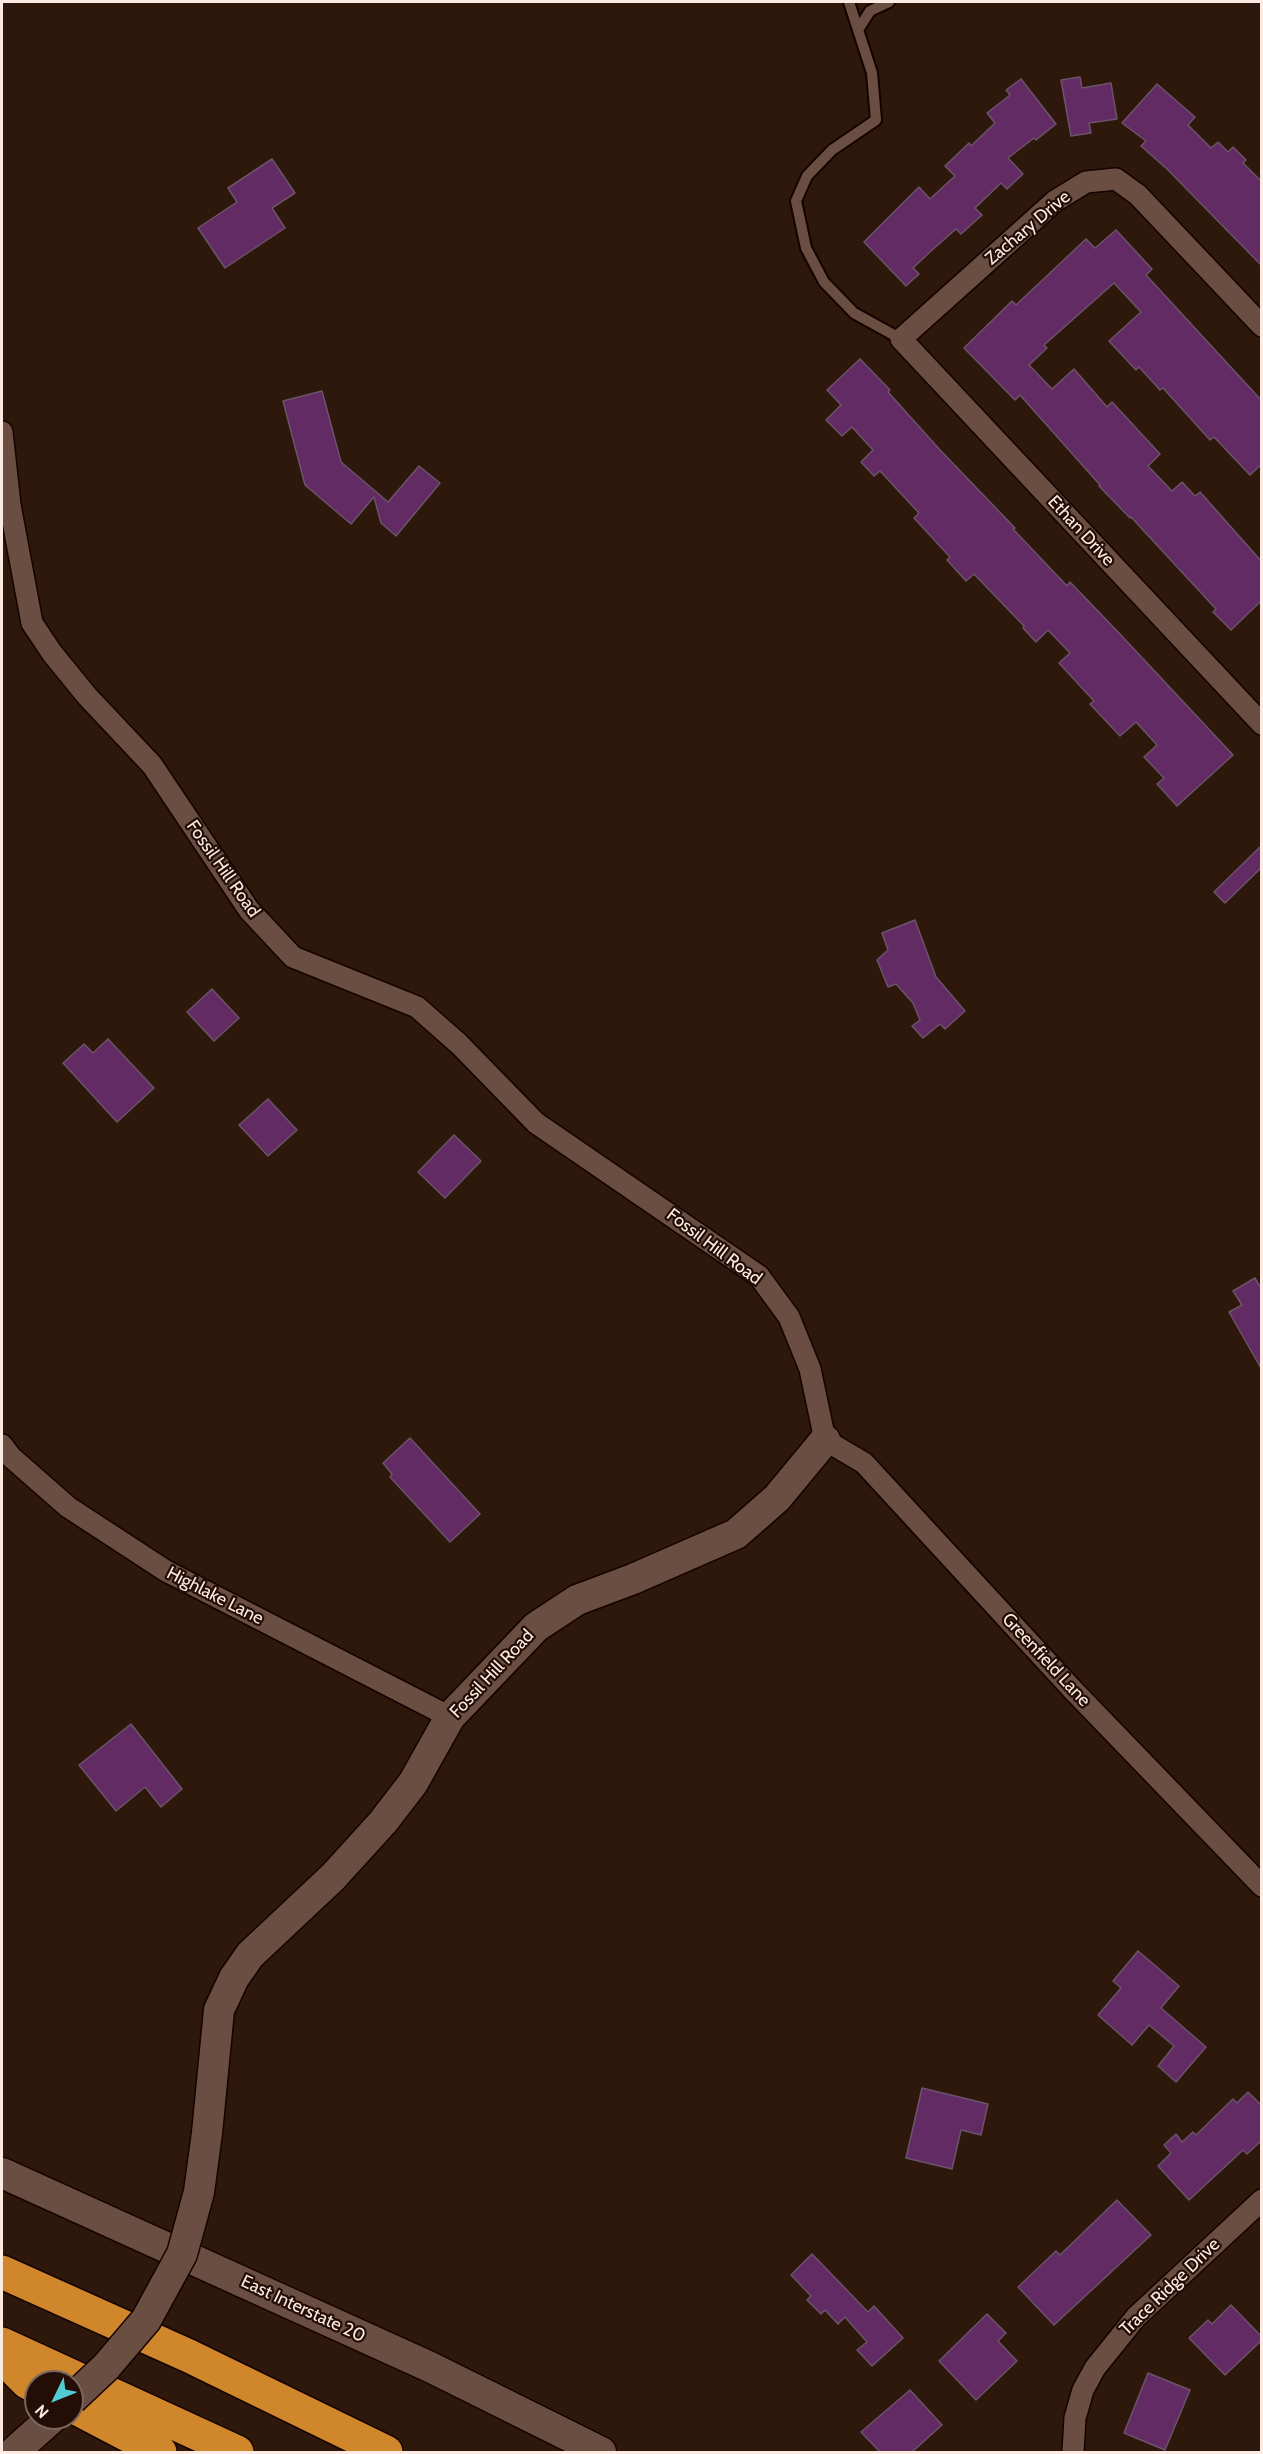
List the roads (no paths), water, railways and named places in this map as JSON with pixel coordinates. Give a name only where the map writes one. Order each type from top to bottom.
[{"type":"highway","points":[[2,2272],[189,2356],[386,2452]]},
{"type":"highway","points":[[2,2344],[237,2452]]},
{"type":"highway","points":[[2,2357],[24,2379]]},
{"type":"highway","points":[[84,2412],[160,2452]]},
{"type":"street","name":"Zachary Drive","points":[[901,339],[1055,201],[1086,182],[1116,179],[1138,195],[1262,326]]},
{"type":"street","name":"Ethan Drive","points":[[901,339],[1262,724]]},
{"type":"street","name":"Fossil Hill Road","points":[[2,432],[10,505],[32,623],[52,653],[87,696],[152,765],[249,910],[293,957],[417,1007],[459,1044],[536,1124],[759,1276],[789,1317],[810,1369],[825,1440],[777,1498],[736,1534],[633,1579],[577,1600],[536,1627],[450,1716],[413,1783],[382,1822],[333,1877],[250,1955],[234,1978],[219,2010],[199,2192],[183,2254],[147,2320],[106,2367],[84,2388]]},
{"type":"street","name":"Greenfield Lane","points":[[825,1440],[864,1463],[1072,1689],[1262,1886]]},
{"type":"street","name":"Highlake Lane","points":[[2,1445],[11,1457],[68,1507],[165,1571],[450,1716]]},
{"type":"street","name":"East Interstate 20","points":[[2,2173],[430,2367],[602,2452]]},
{"type":"street","name":"Trace Ridge Drive","points":[[1073,2452],[1075,2418],[1083,2390],[1095,2368],[1136,2317],[1262,2200]]},
{"type":"street","points":[[14,2452],[39,2430]]},
{"type":"lane","points":[[849,2],[872,73],[876,120],[832,150],[807,176],[796,201],[806,249],[824,282],[854,313],[901,339]]},
{"type":"lane","points":[[858,30],[870,11],[889,2]]}]
